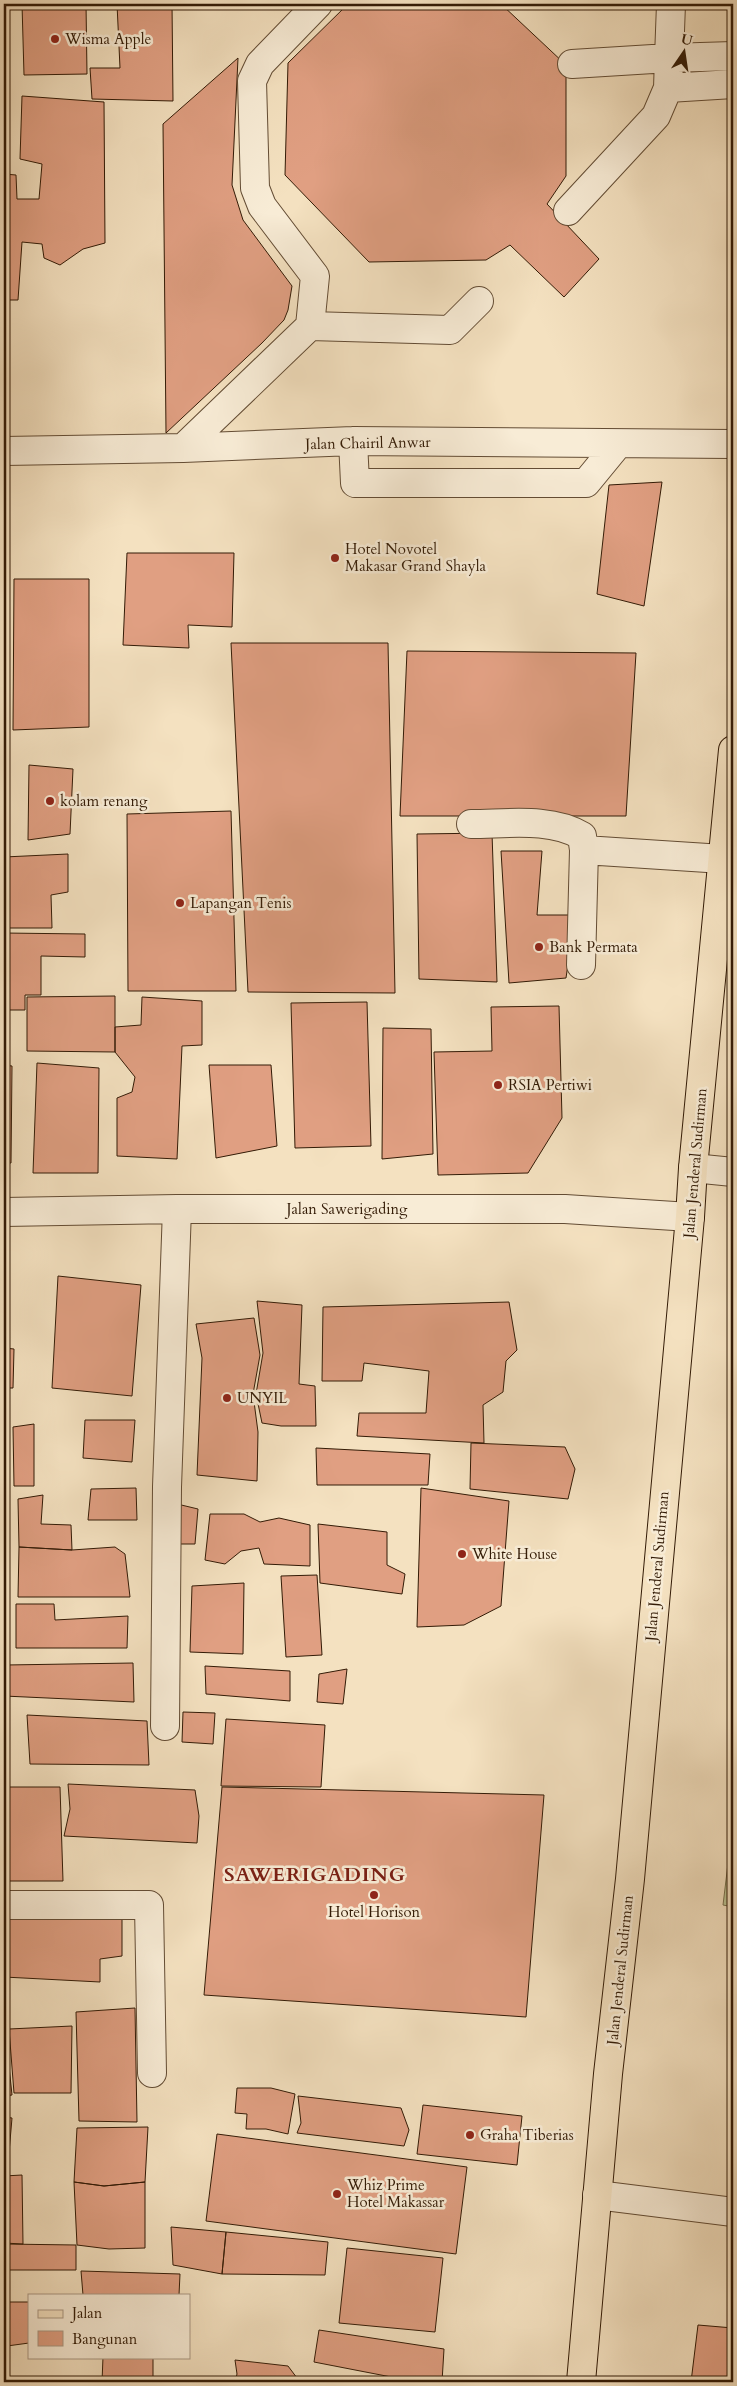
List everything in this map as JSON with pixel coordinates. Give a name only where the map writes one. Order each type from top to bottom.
[{"type":"main road","name":"Jalan Jenderal Sudirman","points":[[581,2382],[597,2195],[630,1879],[693,1168],[733,750]]},
{"type":"street","points":[[183,448],[310,326],[315,276],[262,206],[255,188],[252,80],[260,64],[318,4]]},
{"type":"street","points":[[568,211],[656,116],[668,88],[671,4]]},
{"type":"street","points":[[572,64],[733,56]]},
{"type":"street","points":[[668,88],[733,84]]},
{"type":"street","points":[[310,326],[450,330],[479,301]]},
{"type":"street","points":[[353,441],[355,483],[586,483],[618,444]]},
{"type":"street","name":"Jalan Chairil Anwar","points":[[4,451],[183,448],[353,441],[733,444]]},
{"type":"street","points":[[471,824],[544,824],[573,831],[582,836],[584,850],[581,965]]},
{"type":"street","points":[[584,850],[723,860]]},
{"type":"street","points":[[693,1168],[733,1172]]},
{"type":"street","points":[[165,1726],[167,1487],[177,1209]]},
{"type":"street","name":"Jalan Sawerigading","points":[[4,1212],[177,1209],[565,1209],[690,1217]]},
{"type":"street","points":[[4,1905],[149,1905],[152,2073]]},
{"type":"street","points":[[597,2195],[733,2212]]},
{"type":"green space","points":[[733,1822],[733,1907],[723,1905]]},
{"type":"building","name":"Wisma Apple","points":[[22,4],[86,4],[87,74],[24,75]]},
{"type":"building","points":[[117,4],[172,4],[173,101],[92,99],[90,68],[120,68]]},
{"type":"building","points":[[348,4],[501,4],[566,65],[566,176],[547,204],[599,259],[564,297],[510,245],[486,260],[369,262],[285,175],[288,63]]},
{"type":"building","points":[[238,58],[232,185],[243,220],[292,286],[288,310],[284,320],[262,343],[166,433],[163,124]]},
{"type":"building","points":[[22,96],[104,102],[105,243],[83,249],[60,265],[44,258],[42,244],[22,242],[18,300],[4,300],[4,174],[16,175],[17,199],[39,199],[42,164],[20,159]]},
{"type":"building","points":[[662,482],[644,606],[597,594],[609,485]]},
{"type":"building","points":[[127,553],[234,553],[232,627],[188,625],[189,648],[123,645]]},
{"type":"building","points":[[14,579],[89,579],[89,727],[13,730]]},
{"type":"building","points":[[231,643],[388,643],[395,993],[248,992]]},
{"type":"building","points":[[407,651],[636,653],[626,816],[400,816]]},
{"type":"building","name":"kolam renang","points":[[29,765],[73,769],[70,834],[28,840]]},
{"type":"building","name":"Lapangan Tenis","points":[[231,811],[236,991],[128,991],[127,814]]},
{"type":"building","points":[[492,833],[497,982],[419,979],[417,834]]},
{"type":"building","name":"Bank Permata","points":[[501,851],[542,851],[537,915],[575,915],[566,978],[509,983]]},
{"type":"building","points":[[68,854],[68,892],[51,895],[52,928],[4,928],[4,857]]},
{"type":"building","points":[[4,933],[85,934],[85,957],[41,956],[41,995],[25,995],[25,1010],[4,1010]]},
{"type":"building","points":[[115,996],[115,1052],[27,1051],[27,997]]},
{"type":"building","points":[[142,997],[202,1001],[202,1045],[182,1046],[177,1159],[117,1156],[117,1098],[132,1092],[135,1077],[115,1052],[115,1027],[141,1025]]},
{"type":"building","points":[[367,1002],[371,1146],[295,1148],[291,1003]]},
{"type":"building","name":"RSIA Pertiwi","points":[[559,1006],[562,1118],[528,1173],[438,1175],[434,1052],[492,1051],[491,1007]]},
{"type":"building","points":[[383,1028],[431,1029],[433,1154],[382,1159]]},
{"type":"building","points":[[37,1063],[99,1068],[98,1173],[33,1173]]},
{"type":"building","points":[[4,1065],[12,1066],[11,1163],[4,1163]]},
{"type":"building","points":[[209,1065],[271,1065],[277,1146],[216,1158]]},
{"type":"building","points":[[58,1276],[141,1285],[132,1396],[52,1388]]},
{"type":"building","points":[[257,1301],[302,1305],[299,1384],[315,1386],[316,1426],[281,1426],[262,1423],[256,1394],[263,1353]]},
{"type":"building","points":[[509,1302],[517,1350],[506,1361],[503,1392],[483,1405],[484,1443],[357,1436],[359,1413],[426,1413],[429,1371],[364,1363],[362,1381],[322,1381],[323,1307]]},
{"type":"building","name":"UNYIL","points":[[254,1318],[260,1355],[253,1394],[258,1432],[257,1481],[197,1475],[202,1358],[196,1324]]},
{"type":"building","points":[[4,1348],[14,1349],[13,1388],[4,1388]]},
{"type":"building","points":[[85,1420],[135,1420],[132,1462],[83,1458]]},
{"type":"building","points":[[34,1424],[34,1486],[14,1486],[13,1427]]},
{"type":"building","points":[[471,1443],[565,1447],[575,1469],[568,1499],[470,1489]]},
{"type":"building","points":[[316,1448],[430,1454],[428,1485],[317,1485]]},
{"type":"building","points":[[136,1488],[137,1520],[88,1520],[91,1489]]},
{"type":"building","name":"White House","points":[[421,1488],[509,1501],[501,1606],[464,1625],[417,1627]]},
{"type":"building","points":[[43,1495],[41,1524],[71,1525],[72,1550],[19,1547],[18,1499]]},
{"type":"building","points":[[173,1503],[198,1509],[195,1544],[171,1544]]},
{"type":"building","points":[[210,1514],[244,1514],[260,1522],[279,1518],[310,1525],[310,1566],[264,1564],[259,1548],[241,1551],[225,1564],[205,1560]]},
{"type":"building","points":[[318,1524],[387,1532],[387,1565],[405,1574],[402,1594],[320,1583]]},
{"type":"building","points":[[19,1547],[72,1550],[115,1547],[125,1554],[130,1597],[18,1597]]},
{"type":"building","points":[[317,1575],[322,1655],[286,1657],[281,1576]]},
{"type":"building","points":[[244,1583],[243,1654],[190,1652],[192,1586]]},
{"type":"building","points":[[16,1604],[54,1604],[55,1620],[128,1616],[127,1648],[16,1648]]},
{"type":"building","points":[[133,1663],[134,1702],[4,1696],[6,1665]]},
{"type":"building","points":[[205,1666],[290,1671],[290,1701],[206,1694]]},
{"type":"building","points":[[347,1669],[343,1704],[317,1702],[319,1674]]},
{"type":"building","points":[[183,1712],[215,1713],[213,1744],[182,1742]]},
{"type":"building","points":[[27,1715],[147,1721],[149,1765],[30,1764]]},
{"type":"building","points":[[226,1719],[325,1725],[321,1787],[221,1786]]},
{"type":"building","points":[[68,1784],[195,1790],[199,1816],[197,1843],[64,1836],[70,1809]]},
{"type":"building","points":[[4,1787],[60,1787],[63,1881],[4,1881]]},
{"type":"building","name":"Hotel Horison","points":[[222,1787],[544,1795],[526,2017],[204,1995]]},
{"type":"building","points":[[4,1911],[122,1918],[122,1956],[100,1959],[100,1982],[4,1977]]},
{"type":"building","points":[[135,2008],[137,2122],[79,2121],[76,2012]]},
{"type":"building","points":[[72,2026],[71,2093],[14,2093],[9,2029]]},
{"type":"building","points":[[4,2047],[7,2047],[12,2095],[4,2096]]},
{"type":"building","points":[[237,2088],[271,2088],[295,2094],[288,2134],[266,2129],[246,2129],[247,2114],[235,2113]]},
{"type":"building","points":[[298,2096],[401,2108],[409,2130],[404,2146],[297,2133],[301,2123]]},
{"type":"building","name":"Graha Tiberias","points":[[423,2105],[522,2116],[517,2165],[417,2154]]},
{"type":"building","points":[[4,2117],[12,2118],[7,2176],[4,2176]]},
{"type":"building","points":[[148,2127],[145,2182],[104,2186],[74,2182],[77,2128]]},
{"type":"building","name":"Whiz Prime Hotel Makassar","points":[[217,2134],[467,2167],[456,2254],[206,2221]]},
{"type":"building","points":[[22,2175],[23,2244],[4,2243],[4,2176]]},
{"type":"building","points":[[74,2182],[104,2186],[145,2182],[145,2248],[109,2249],[77,2245]]},
{"type":"building","points":[[171,2227],[226,2232],[222,2274],[173,2265]]},
{"type":"building","points":[[226,2232],[328,2242],[325,2275],[222,2274]]},
{"type":"building","points":[[4,2244],[76,2245],[76,2270],[4,2270]]},
{"type":"building","points":[[347,2248],[443,2258],[435,2332],[339,2323]]},
{"type":"building","points":[[81,2271],[180,2274],[179,2294],[83,2294]]},
{"type":"building","points":[[4,2288],[9,2288],[6,2302],[28,2302],[28,2343],[7,2346],[9,2355],[4,2355]]},
{"type":"building","points":[[698,2325],[733,2328],[733,2382],[691,2382]]},
{"type":"building","points":[[319,2330],[444,2349],[442,2382],[417,2382],[314,2362]]},
{"type":"building","points":[[103,2358],[153,2358],[153,2382],[102,2382]]},
{"type":"building","points":[[235,2360],[288,2366],[300,2382],[235,2382],[237,2374]]},
{"type":"place","name":"Wisma Apple","points":[[55,39]]},
{"type":"place","name":"Hotel Novotel Makasar Grand Shayla","points":[[335,558]]},
{"type":"place","name":"kolam renang","points":[[50,801]]},
{"type":"place","name":"Lapangan Tenis","points":[[180,903]]},
{"type":"place","name":"Bank Permata","points":[[539,947]]},
{"type":"place","name":"RSIA Pertiwi","points":[[498,1085]]},
{"type":"place","name":"UNYIL","points":[[227,1398]]},
{"type":"place","name":"White House","points":[[462,1554]]},
{"type":"place","name":"Hotel Horison","points":[[374,1895]]},
{"type":"place","name":"Graha Tiberias","points":[[470,2135]]},
{"type":"place","name":"Whiz Prime Hotel Makassar","points":[[337,2194]]},
{"type":"district","name":"SAWERIGADING","points":[[315,1874]]}]
